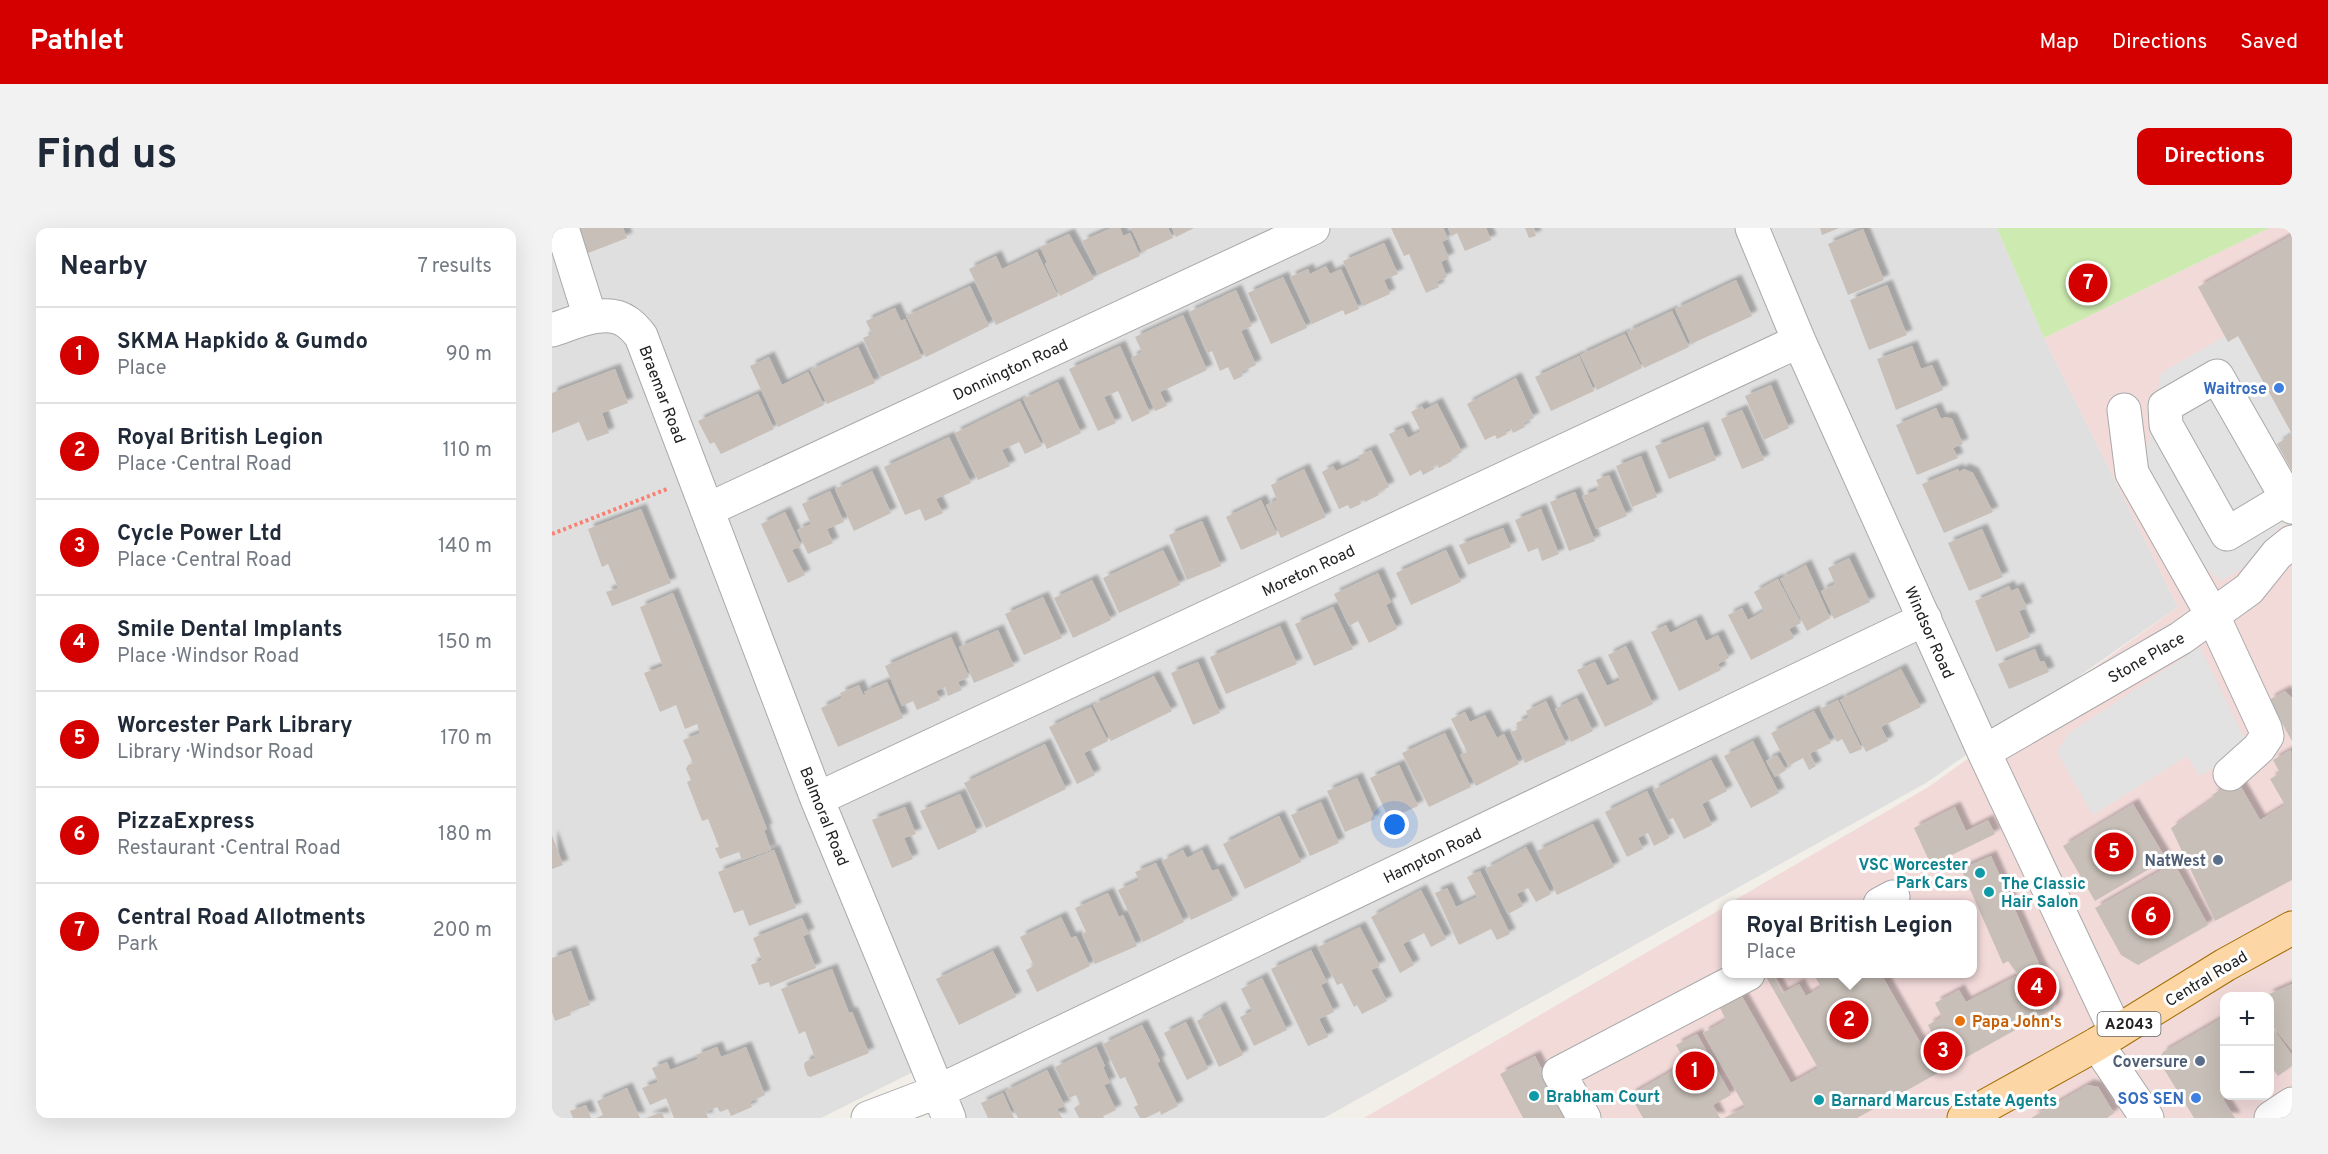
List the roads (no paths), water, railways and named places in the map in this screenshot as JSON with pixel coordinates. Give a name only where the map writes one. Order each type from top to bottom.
[{"type":"main road","name":"Central Road","points":[[1964,1118],[2106,1038],[2224,965],[2292,928]]},
{"type":"street","points":[[562,228],[590,318]]},
{"type":"street","name":"Donnington Road","points":[[707,510],[1313,228]]},
{"type":"street","name":"Windsor Road","points":[[1752,228],[1799,341],[1984,752],[2106,1038],[2147,1118]]},
{"type":"street","name":"Braemar Road","points":[[552,330],[590,318],[615,316],[628,322],[641,336],[707,510]]},
{"type":"street","name":"Moreton Road","points":[[817,799],[1799,341]]},
{"type":"street","points":[[2217,376],[2290,503],[2227,534],[2166,425],[2165,406],[2217,376]]},
{"type":"street","points":[[2124,410],[2132,473],[2213,616],[2265,728],[2267,736],[2259,748],[2230,774]]},
{"type":"street","name":"Balmoral Road","points":[[707,510],[817,799],[944,1104]]},
{"type":"street","name":"Stone Place","points":[[1984,752],[2181,638],[2249,589],[2277,554],[2292,542]]},
{"type":"street","name":"Hampton Road","points":[[868,1118],[944,1104],[1925,619]]},
{"type":"street","points":[[1584,1118],[1559,1073],[1740,978]]},
{"type":"street","points":[[2271,1118],[2292,1104]]},
{"type":"place","name":"Central Road Allotments","points":[[2088,283]]},
{"type":"place","name":"Waitrose","points":[[2279,388]]},
{"type":"place","name":"Worcester Park Library","points":[[2114,852]]},
{"type":"place","name":"NatWest","points":[[2218,860]]},
{"type":"place","name":"VSC Worcester Park Cars","points":[[1980,873]]},
{"type":"place","name":"The Classic Hair Salon","points":[[1989,892]]},
{"type":"place","name":"PizzaExpress","points":[[2151,916]]},
{"type":"place","name":"Smile Dental Implants","points":[[2037,987]]},
{"type":"place","name":"Royal British Legion","points":[[1849,1020]]},
{"type":"place","name":"Papa John's","points":[[1960,1021]]},
{"type":"place","name":"Cycle Power Ltd","points":[[1943,1051]]},
{"type":"place","name":"Coversure","points":[[2200,1061]]},
{"type":"place","name":"SKMA Hapkido & Gumdo","points":[[1695,1071]]},
{"type":"place","name":"Brabham Court","points":[[1534,1096]]},
{"type":"place","name":"SOS SEN","points":[[2196,1098]]},
{"type":"place","name":"Barnard Marcus Estate Agents","points":[[1819,1100]]}]
